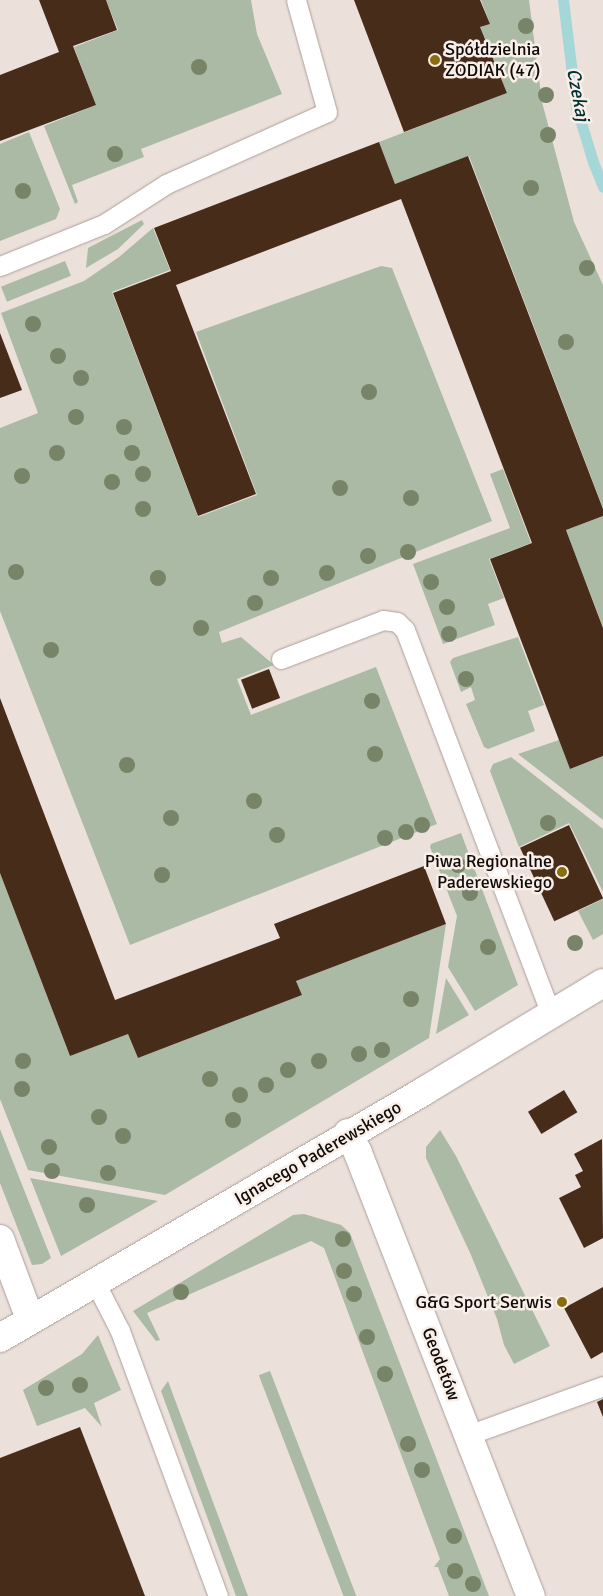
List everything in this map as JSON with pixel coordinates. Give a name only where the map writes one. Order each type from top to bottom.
[{"type":"street","name":"Ignacego Paderewskiego","points":[[0,1338],[30,1319],[96,1284],[603,983]]},
{"type":"street","name":"Geodetów","points":[[348,1133],[358,1153],[531,1596]]},
{"type":"street","points":[[0,1238],[30,1319]]},
{"type":"street","name":"Ignacego Paderewskiego","points":[[0,1330],[30,1319]]},
{"type":"lane","points":[[0,266],[104,224],[166,184],[327,112],[296,0]]},
{"type":"lane","points":[[281,659],[382,620],[393,621],[405,630],[551,1014]]},
{"type":"lane","points":[[96,1284],[120,1332],[218,1596]]},
{"type":"lane","points":[[468,1435],[523,1413],[603,1386]]},
{"type":"green space","points":[[106,0],[251,0],[257,34],[282,94],[141,149],[144,157],[72,185],[78,202],[75,204],[44,126],[96,105],[74,47],[118,30]]},
{"type":"green space","points":[[481,0],[529,0],[542,102],[574,222],[603,285],[603,508],[469,156],[395,184],[379,142],[507,93],[480,27],[490,24]]},
{"type":"green space","points":[[29,132],[60,209],[56,219],[0,241],[0,144]]},
{"type":"green space","points":[[142,220],[144,224],[118,249],[86,268],[88,248]]},
{"type":"green space","points":[[153,228],[170,270],[112,292],[198,517],[257,495],[196,332],[381,266],[392,268],[492,521],[219,632],[222,643],[241,637],[274,665],[237,679],[251,715],[376,667],[437,824],[130,945],[0,611],[0,428],[38,413],[1,313],[84,281],[119,257]]},
{"type":"green space","points":[[65,261],[71,276],[7,302],[1,287]]},
{"type":"green space","points":[[503,469],[531,543],[489,559],[504,598],[488,604],[495,625],[443,644],[413,564],[510,528],[490,474]]},
{"type":"green space","points":[[603,516],[603,627],[566,530]]},
{"type":"green space","points":[[518,637],[544,705],[528,711],[535,731],[488,749],[484,747],[466,704],[475,700],[471,687],[461,692],[450,662],[453,658]]},
{"type":"green space","points":[[559,740],[570,769],[603,756],[603,820],[518,754]]},
{"type":"green space","points":[[511,757],[603,829],[603,892],[569,823],[519,847],[490,771],[493,764]]},
{"type":"green space","points":[[461,833],[518,985],[475,1011],[448,967],[457,916],[430,847],[431,844]]},
{"type":"green space","points":[[0,873],[70,1056],[128,1034],[138,1058],[302,995],[296,981],[446,924],[429,1038],[165,1195],[28,1170],[0,1099]]},
{"type":"green space","points":[[603,899],[603,934],[593,940],[578,911]]},
{"type":"green space","points":[[446,978],[469,1015],[436,1034]]},
{"type":"green space","points":[[0,1129],[51,1258],[42,1264],[32,1265],[0,1183]]},
{"type":"green space","points":[[440,1130],[456,1156],[550,1346],[514,1364],[504,1345],[497,1319],[471,1255],[426,1158],[426,1147]]},
{"type":"green space","points":[[30,1178],[158,1201],[61,1256]]},
{"type":"green space","points":[[304,1214],[341,1225],[350,1233],[489,1596],[449,1596],[438,1567],[434,1567],[440,1559],[324,1248],[311,1241],[147,1313],[160,1340],[156,1341],[133,1311],[293,1215]]},
{"type":"green space","points":[[98,1335],[121,1390],[94,1403],[102,1427],[85,1408],[37,1426],[23,1390],[82,1354]]},
{"type":"green space","points":[[270,1371],[356,1596],[344,1596],[259,1375]]},
{"type":"green space","points":[[168,1381],[248,1596],[236,1596],[161,1391]]},
{"type":"building","points":[[39,0],[106,0],[117,30],[73,46],[96,105],[0,141],[0,75],[59,52]]},
{"type":"building","name":"Spółdzielnia ZODIAK (47)","points":[[354,0],[480,0],[490,24],[480,27],[507,93],[404,132]]},
{"type":"building","points":[[379,142],[395,184],[468,156],[603,509],[603,516],[566,530],[603,628],[603,756],[570,769],[490,559],[532,543],[401,199],[176,285],[256,494],[198,516],[113,293],[171,271],[154,228]]},
{"type":"building","points":[[0,333],[22,390],[0,398]]},
{"type":"building","points":[[269,669],[280,698],[252,709],[241,680]]},
{"type":"building","points":[[0,698],[115,1000],[280,938],[274,924],[424,866],[446,924],[296,981],[302,995],[138,1058],[128,1034],[70,1056],[0,873]]},
{"type":"building","name":"Piwa Regionalne Paderewskiego","points":[[569,825],[603,899],[554,921],[520,848]]},
{"type":"building","points":[[564,1090],[577,1112],[541,1134],[528,1112]]},
{"type":"building","points":[[602,1139],[603,1238],[584,1248],[559,1198],[581,1187],[575,1175],[583,1171],[574,1154]]},
{"type":"building","points":[[603,1287],[603,1352],[591,1359],[564,1308]]},
{"type":"building","points":[[603,1399],[603,1417],[597,1402]]},
{"type":"building","points":[[80,1427],[145,1596],[0,1596],[0,1458]]},
{"type":"waterway","name":"Czekaj","points":[[563,0],[576,106],[593,162],[603,187]]},
{"type":"place","name":"Spółdzielnia ZODIAK (47)","points":[[435,60]]},
{"type":"place","name":"Piwa Regionalne Paderewskiego","points":[[562,872]]},
{"type":"place","name":"G&G Sport Serwis","points":[[562,1302]]}]
